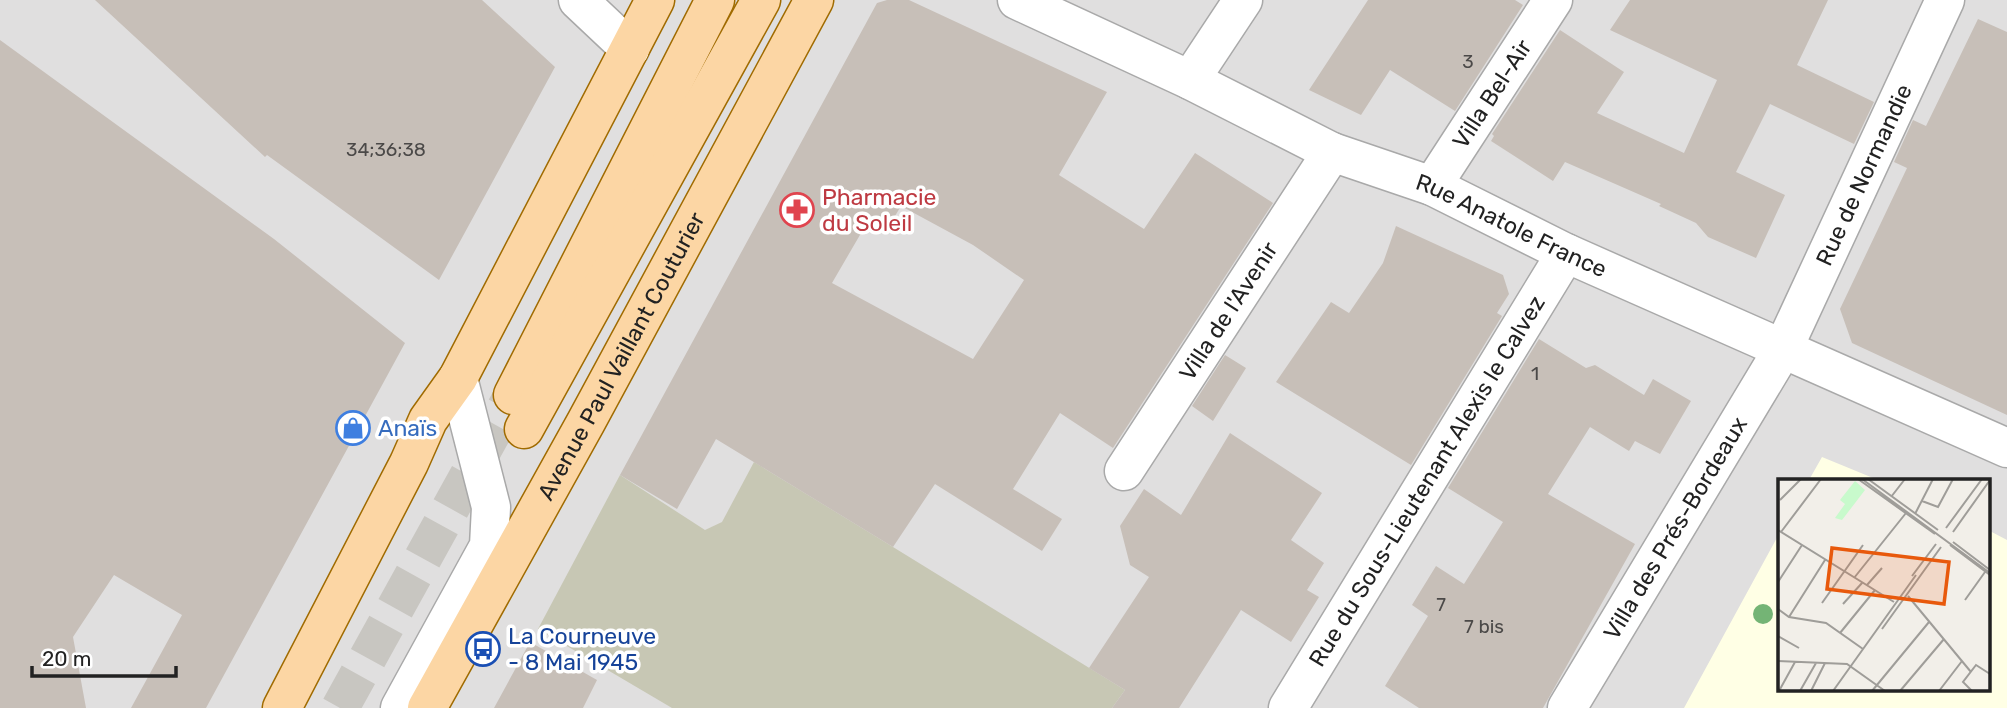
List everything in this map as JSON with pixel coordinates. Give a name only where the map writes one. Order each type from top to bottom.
[{"type":"main road","points":[[282,708],[409,463],[428,420],[458,378],[655,0]]},
{"type":"main road","points":[[715,0],[518,412],[761,0]]},
{"type":"main road","name":"Avenue Paul Vaillant Couturier","points":[[427,708],[814,0]]},
{"type":"street","points":[[578,0],[630,49]]},
{"type":"street","name":"Rue Anatole France","points":[[1017,0],[1190,80],[1332,152],[1432,186],[1566,253],[2007,448]]},
{"type":"street","points":[[1190,80],[1242,0]]},
{"type":"street","name":"Villa Bel-Air","points":[[1432,186],[1553,0]]},
{"type":"street","name":"Rue de Normandie","points":[[1783,349],[1945,0]]},
{"type":"street","name":"Villa de l'Avenir","points":[[1124,471],[1332,152]]},
{"type":"street","name":"Rue du Sous-Lieutenant Alexis le Calvez","points":[[1288,708],[1566,253]]},
{"type":"street","name":"Villa des Prés-Bordeaux","points":[[1567,708],[1783,349]]},
{"type":"street","points":[[400,708],[489,547],[491,507],[458,378]]},
{"type":"shaded area","points":[[0,0],[2007,0],[2007,708],[0,708]]},
{"type":"shaded area","points":[[1822,457],[1876,479],[1810,479]]},
{"type":"shaded area","points":[[754,462],[1125,690],[1112,708],[672,708],[538,629],[620,475],[705,530],[722,522]]},
{"type":"shaded area","points":[[1990,531],[2007,540],[2007,708],[1684,708],[1778,536],[1778,690],[1990,690]]},
{"type":"building","points":[[95,0],[482,0],[555,67],[439,280],[267,155],[265,157]]},
{"type":"building","points":[[909,0],[1107,92],[1059,175],[1144,229],[1195,153],[1273,203],[1113,448],[1060,413],[1013,489],[1062,519],[1042,551],[935,484],[893,547],[716,439],[677,509],[620,475],[877,3]],"holes":[[[901,206],[973,245],[1024,280],[973,359],[832,283],[871,216],[889,226]]]},
{"type":"building","points":[[1368,0],[1515,0],[1523,5],[1455,111],[1390,70],[1361,115],[1309,90]]},
{"type":"building","points":[[1630,0],[1828,0],[1797,65],[1874,102],[1854,144],[1770,104],[1736,172],[1785,195],[1756,258],[1708,237],[1696,223],[1659,206],[1661,204],[1565,162],[1553,181],[1491,141],[1494,136],[1492,134],[1560,30],[1624,72],[1597,113],[1684,153],[1717,80],[1610,30]]},
{"type":"building","points":[[1978,19],[2007,32],[2007,415],[1852,343],[1840,309],[1907,168],[1894,162],[1913,120],[1926,126]]},
{"type":"building","points":[[0,40],[274,239],[405,343],[206,708],[131,708],[182,615],[114,575],[73,637],[86,708],[0,708]]},
{"type":"building","points":[[1396,226],[1503,275],[1509,294],[1497,313],[1502,316],[1411,465],[1276,382],[1331,302],[1349,313],[1383,263]]},
{"type":"building","points":[[1539,339],[1586,368],[1595,365],[1644,395],[1653,379],[1691,401],[1660,454],[1635,441],[1629,451],[1590,427],[1548,494],[1635,544],[1543,708],[1419,708],[1385,686],[1428,616],[1412,605],[1436,566],[1464,584],[1503,522],[1448,488]]},
{"type":"building","points":[[1225,355],[1246,368],[1213,421],[1192,406]]},
{"type":"building","points":[[1230,433],[1322,493],[1291,540],[1324,563],[1307,590],[1319,597],[1291,642],[1241,610],[1179,708],[1112,708],[1125,690],[1089,668],[1149,577],[1130,565],[1120,526],[1144,489],[1181,515]]},
{"type":"building","points":[[530,642],[597,680],[583,708],[494,708]]},
{"type":"tunnel","points":[[340,708],[513,395]]},
{"type":"place","name":"Pharmacie du Soleil","points":[[797,210]]},
{"type":"place","name":"Anaïs","points":[[353,428]]},
{"type":"place","name":"La Courneuve - 8 Mai 1945","points":[[483,649]]}]
